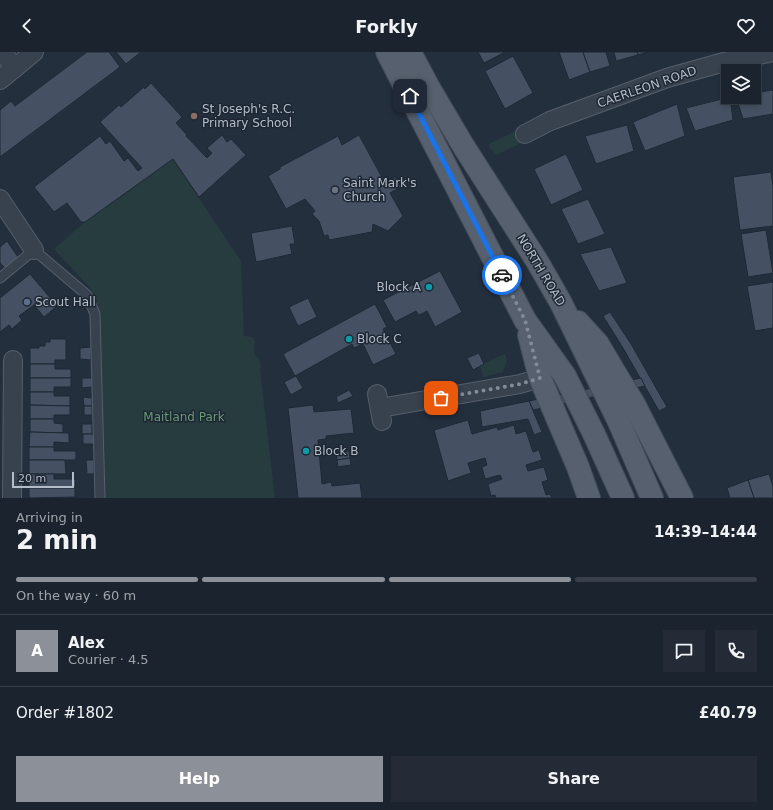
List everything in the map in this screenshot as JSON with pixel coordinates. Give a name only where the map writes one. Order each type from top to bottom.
[{"type":"main road","points":[[387,52],[525,320],[564,376],[594,434],[623,498]]},
{"type":"main road","name":"NORTH ROAD","points":[[410,52],[464,147],[537,262],[561,303],[619,422],[652,498]]},
{"type":"main road","points":[[561,303],[598,344],[634,404],[682,498]]},
{"type":"main road","points":[[525,320],[540,378],[589,498]]},
{"type":"street","points":[[2,52],[15,68]]},
{"type":"street","points":[[0,80],[34,52]]},
{"type":"street","name":"CAERLEON ROAD","points":[[525,134],[550,121],[667,78],[724,62],[773,52]]},
{"type":"street","points":[[0,199],[34,250]]},
{"type":"street","points":[[12,498],[13,360]]},
{"type":"street","points":[[379,408],[520,384],[540,378]]},
{"type":"lane","points":[[0,278],[34,250],[87,295],[92,304],[95,314],[100,498]]},
{"type":"green space","points":[[520,129],[525,141],[496,155],[489,147],[489,144]]},
{"type":"green space","name":"Maitland Park","points":[[173,159],[241,261],[244,336],[253,337],[255,340],[254,354],[259,359],[261,367],[260,369],[275,498],[104,498],[99,311],[95,296],[91,289],[54,249],[85,222]]},
{"type":"green space","points":[[505,354],[507,360],[503,372],[483,377],[480,366]]},
{"type":"building","points":[[87,52],[109,52],[120,67],[0,157],[0,110],[11,101],[15,106]]},
{"type":"building","points":[[116,52],[141,52],[126,64]]},
{"type":"building","points":[[478,52],[505,52],[484,63]]},
{"type":"building","points":[[559,52],[583,52],[590,72],[569,80]]},
{"type":"building","points":[[583,52],[606,52],[610,66],[590,72]]},
{"type":"building","points":[[614,52],[637,52],[638,55],[616,61]]},
{"type":"building","points":[[637,52],[649,52],[638,55]]},
{"type":"building","points":[[513,56],[533,93],[505,109],[485,71]]},
{"type":"building","points":[[151,83],[182,117],[176,123],[207,158],[212,153],[207,148],[222,135],[227,142],[231,139],[246,155],[199,197],[173,159],[85,222],[81,222],[67,203],[54,212],[34,187],[100,136],[106,144],[110,141],[124,161],[128,158],[138,171],[142,168],[100,122],[119,105],[121,107],[144,87],[145,89]]},
{"type":"building","points":[[773,90],[773,114],[743,119],[738,104],[761,104],[761,92]]},
{"type":"building","points":[[721,99],[721,104],[731,104],[733,120],[695,131],[686,108]]},
{"type":"building","points":[[677,104],[685,136],[645,151],[633,122]]},
{"type":"building","points":[[627,125],[634,151],[596,164],[585,136]]},
{"type":"building","name":"Saint Mark's Church","points":[[359,135],[385,183],[396,177],[401,187],[390,193],[403,216],[388,231],[373,224],[372,232],[329,240],[328,235],[324,236],[319,221],[312,214],[315,211],[305,199],[286,209],[268,176],[280,169],[280,167],[338,136],[342,145]]},
{"type":"building","points":[[566,154],[583,190],[551,205],[534,169]]},
{"type":"building","points":[[771,172],[773,186],[773,226],[740,230],[733,177]]},
{"type":"building","points":[[588,199],[605,234],[578,244],[561,209]]},
{"type":"building","points":[[292,226],[295,244],[290,244],[292,254],[256,262],[251,233]]},
{"type":"building","points":[[766,230],[773,273],[748,277],[741,234]]},
{"type":"building","points":[[7,241],[18,257],[5,268],[0,263],[0,247]]},
{"type":"building","points":[[611,247],[627,283],[599,291],[580,254]]},
{"type":"building","name":"Block A","points":[[440,271],[462,312],[435,327],[427,311],[419,315],[416,311],[395,322],[383,300]]},
{"type":"building","name":"Scout Hall","points":[[30,274],[57,306],[44,317],[34,305],[19,316],[22,320],[12,329],[9,325],[0,332],[0,298]]},
{"type":"building","points":[[773,282],[773,328],[755,331],[747,286]]},
{"type":"building","points":[[308,298],[317,317],[298,326],[289,307]]},
{"type":"building","name":"Block C","points":[[375,304],[387,327],[383,329],[396,354],[373,365],[363,344],[354,348],[352,344],[295,376],[283,354]]},
{"type":"building","points":[[610,312],[631,344],[667,407],[659,411],[603,316]]},
{"type":"building","points":[[50,339],[66,339],[66,360],[55,360],[55,364],[30,364],[30,348],[45,346],[45,342],[50,342]]},
{"type":"building","points":[[91,347],[91,360],[80,359],[80,348]]},
{"type":"building","points":[[479,353],[484,364],[473,370],[467,358]]},
{"type":"building","points":[[30,364],[55,364],[55,369],[71,369],[71,378],[30,378]]},
{"type":"building","points":[[296,376],[303,388],[291,395],[284,382]]},
{"type":"building","points":[[30,378],[71,378],[71,387],[54,387],[54,392],[30,392]]},
{"type":"building","points":[[82,378],[92,378],[92,387],[82,388]]},
{"type":"building","points":[[641,378],[645,386],[533,410],[529,401]]},
{"type":"building","points":[[349,390],[353,396],[338,403],[336,397]]},
{"type":"building","points":[[30,392],[54,392],[54,396],[70,396],[70,406],[30,405]]},
{"type":"building","points":[[83,397],[92,398],[92,406],[84,406]]},
{"type":"building","points":[[529,401],[542,432],[534,435],[528,419],[482,427],[480,411]]},
{"type":"building","points":[[30,405],[70,406],[70,415],[54,415],[54,419],[30,419]]},
{"type":"building","name":"Block B","points":[[313,405],[314,412],[351,409],[354,433],[326,436],[326,439],[318,440],[322,484],[331,482],[332,486],[360,483],[362,498],[298,498],[288,408]]},
{"type":"building","points":[[84,406],[92,406],[92,415],[84,415]]},
{"type":"building","points":[[30,419],[54,419],[54,423],[63,424],[63,433],[30,432]]},
{"type":"building","points":[[468,420],[472,434],[497,427],[498,430],[514,425],[516,434],[526,431],[533,452],[539,450],[542,460],[526,465],[528,471],[544,467],[548,480],[542,482],[546,495],[550,494],[552,498],[496,498],[495,495],[491,496],[488,484],[502,479],[500,475],[485,479],[482,467],[487,465],[485,458],[468,463],[471,473],[448,481],[434,430]]},
{"type":"building","points":[[82,424],[92,424],[92,434],[82,434]]},
{"type":"building","points":[[30,432],[69,433],[69,443],[54,442],[54,447],[29,447]]},
{"type":"building","points":[[83,434],[93,434],[94,444],[83,444]]},
{"type":"building","points":[[29,447],[54,447],[54,451],[76,451],[76,460],[29,460]]},
{"type":"building","points":[[349,451],[350,458],[337,460],[336,453]]},
{"type":"building","points":[[350,458],[351,465],[338,467],[337,460]]},
{"type":"building","points":[[29,460],[65,460],[66,474],[29,474]]},
{"type":"building","points":[[86,460],[94,460],[94,474],[87,474]]},
{"type":"building","points":[[29,474],[54,474],[54,479],[76,479],[75,488],[29,488]]},
{"type":"building","points":[[769,474],[773,486],[773,498],[754,498],[748,480]]},
{"type":"building","points":[[748,480],[754,498],[730,498],[727,488]]},
{"type":"building","points":[[29,488],[75,488],[75,497],[29,498]]},
{"type":"way so far","points":[[441,398],[520,384],[540,378],[525,320],[502,275]]},
{"type":"place","name":"St Joseph's R.C. Primary School","points":[[194,116]]},
{"type":"place","name":"Saint Mark's Church","points":[[335,190]]},
{"type":"place","name":"Block A","points":[[429,287]]},
{"type":"place","name":"Scout Hall","points":[[27,302]]},
{"type":"place","name":"Block C","points":[[349,339]]},
{"type":"place","name":"Block B","points":[[306,451]]},
{"type":"route","points":[[410,96],[502,275]]}]
